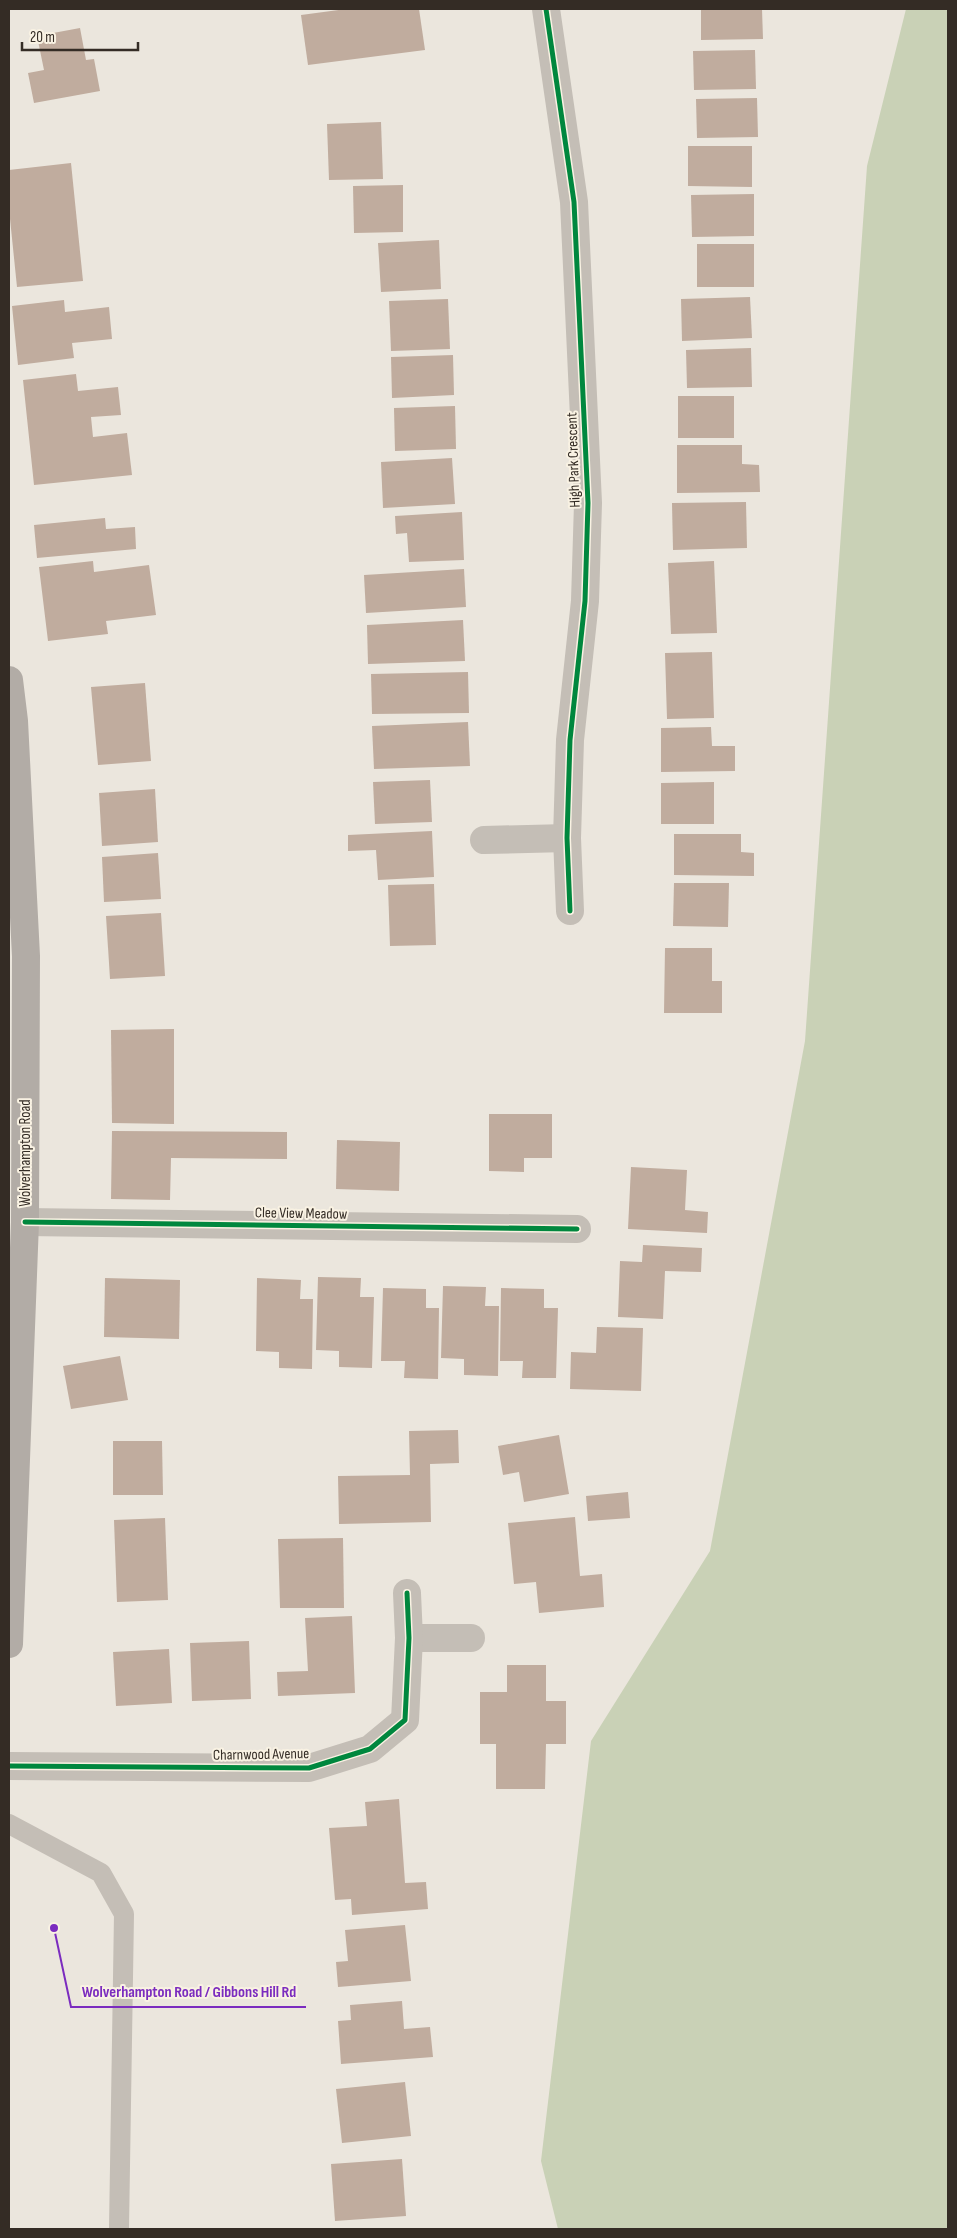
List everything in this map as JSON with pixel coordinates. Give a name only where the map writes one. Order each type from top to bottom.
[{"type":"main road","name":"Wolverhampton Road","points":[[9,680],[14,721],[26,956],[25,1222],[9,1644]]},
{"type":"street","name":"High Park Crescent","points":[[546,9],[574,202],[588,503],[585,601],[570,740],[567,838],[570,911]]},
{"type":"street","points":[[484,840],[567,838]]},
{"type":"street","name":"Clee View Meadow","points":[[25,1222],[577,1229]]},
{"type":"street","name":"Charnwood Avenue","points":[[9,1766],[309,1768],[370,1749],[405,1720],[409,1638],[407,1594]]},
{"type":"street","points":[[409,1638],[471,1638]]},
{"type":"lane","points":[[9,1824],[101,1873],[124,1914],[118,2229]]},
{"type":"green space","points":[[906,9],[948,9],[948,2229],[558,2229],[541,2161],[591,1741],[710,1551],[805,1041],[867,166]]},
{"type":"building","points":[[346,9],[419,9],[425,50],[308,65],[301,15]]},
{"type":"building","points":[[701,9],[762,9],[763,39],[701,40]]},
{"type":"building","points":[[80,28],[86,60],[94,59],[100,91],[34,103],[28,73],[44,70],[37,36]]},
{"type":"building","points":[[755,50],[756,89],[694,90],[693,51]]},
{"type":"building","points":[[757,98],[758,137],[697,138],[696,99]]},
{"type":"building","points":[[381,122],[383,179],[329,180],[327,124]]},
{"type":"building","points":[[688,146],[752,146],[752,187],[688,186]]},
{"type":"building","points":[[71,163],[83,281],[17,287],[9,209],[9,170]]},
{"type":"building","points":[[403,185],[403,232],[354,233],[353,186]]},
{"type":"building","points":[[754,194],[754,236],[692,237],[691,195]]},
{"type":"building","points":[[439,240],[441,289],[381,292],[378,243]]},
{"type":"building","points":[[697,244],[754,244],[754,287],[697,287]]},
{"type":"building","points":[[750,297],[752,338],[682,341],[681,299]]},
{"type":"building","points":[[448,299],[450,349],[391,351],[389,301]]},
{"type":"building","points":[[64,300],[65,312],[109,307],[112,339],[72,343],[74,358],[18,365],[12,306]]},
{"type":"building","points":[[751,348],[752,387],[687,388],[686,350]]},
{"type":"building","points":[[453,355],[454,395],[392,398],[391,357]]},
{"type":"building","points":[[76,374],[78,391],[118,387],[121,415],[91,417],[93,437],[127,433],[132,475],[34,485],[23,380]]},
{"type":"building","points":[[678,396],[734,396],[734,438],[678,438]]},
{"type":"building","points":[[455,406],[456,449],[395,451],[394,408]]},
{"type":"building","points":[[677,445],[742,445],[742,464],[759,465],[760,492],[677,493]]},
{"type":"building","points":[[452,458],[455,504],[383,508],[381,462]]},
{"type":"building","points":[[746,502],[747,548],[673,550],[672,503]]},
{"type":"building","points":[[462,512],[464,560],[409,562],[407,533],[396,534],[395,516]]},
{"type":"building","points":[[105,518],[106,529],[135,527],[136,549],[37,558],[34,525]]},
{"type":"building","points":[[93,561],[94,572],[149,565],[156,615],[106,621],[108,634],[48,641],[39,567]]},
{"type":"building","points":[[714,561],[717,633],[671,634],[668,563]]},
{"type":"building","points":[[464,569],[466,607],[366,613],[364,575]]},
{"type":"building","points":[[463,620],[465,661],[368,664],[367,625]]},
{"type":"building","points":[[712,652],[714,718],[667,719],[665,653]]},
{"type":"building","points":[[468,672],[469,713],[372,714],[371,674]]},
{"type":"building","points":[[145,683],[151,761],[98,765],[91,687]]},
{"type":"building","points":[[468,722],[470,766],[374,769],[372,726]]},
{"type":"building","points":[[711,727],[712,746],[735,746],[735,771],[661,772],[661,728]]},
{"type":"building","points":[[430,780],[432,822],[375,824],[373,782]]},
{"type":"building","points":[[714,782],[714,824],[661,824],[661,783]]},
{"type":"building","points":[[155,789],[158,842],[102,846],[99,793]]},
{"type":"building","points":[[432,831],[434,877],[378,880],[376,850],[348,851],[348,835]]},
{"type":"building","points":[[674,834],[741,834],[741,852],[754,853],[754,876],[674,875]]},
{"type":"building","points":[[158,853],[161,899],[104,902],[102,857]]},
{"type":"building","points":[[674,883],[729,883],[728,927],[673,926]]},
{"type":"building","points":[[434,884],[436,945],[390,946],[388,885]]},
{"type":"building","points":[[161,913],[165,976],[110,979],[106,916]]},
{"type":"building","points":[[665,948],[712,948],[712,981],[722,981],[722,1013],[664,1013]]},
{"type":"building","points":[[174,1029],[174,1124],[112,1123],[111,1030]]},
{"type":"building","points":[[489,1114],[552,1114],[552,1158],[524,1158],[524,1172],[489,1171]]},
{"type":"building","points":[[112,1131],[287,1132],[287,1159],[171,1158],[170,1200],[111,1199]]},
{"type":"building","points":[[337,1140],[400,1142],[399,1191],[336,1189]]},
{"type":"building","points":[[631,1167],[687,1170],[685,1210],[708,1212],[707,1233],[628,1229]]},
{"type":"building","points":[[643,1245],[702,1248],[701,1272],[665,1271],[663,1319],[618,1317],[620,1261],[642,1262]]},
{"type":"building","points":[[318,1277],[361,1278],[360,1297],[374,1297],[372,1368],[339,1367],[339,1351],[316,1350]]},
{"type":"building","points":[[105,1278],[180,1280],[179,1339],[104,1337]]},
{"type":"building","points":[[257,1278],[301,1280],[300,1299],[313,1299],[312,1369],[279,1368],[279,1352],[256,1351]]},
{"type":"building","points":[[443,1286],[486,1287],[485,1306],[499,1306],[498,1376],[464,1375],[464,1359],[441,1358]]},
{"type":"building","points":[[383,1288],[426,1289],[426,1308],[439,1308],[438,1379],[404,1378],[405,1361],[381,1361]]},
{"type":"building","points":[[501,1288],[544,1289],[544,1308],[558,1308],[556,1378],[522,1378],[523,1361],[500,1361]]},
{"type":"building","points":[[597,1327],[643,1328],[641,1391],[570,1389],[571,1352],[596,1353]]},
{"type":"building","points":[[120,1356],[128,1400],[71,1409],[63,1366]]},
{"type":"building","points":[[458,1430],[459,1463],[430,1464],[431,1522],[339,1524],[338,1476],[410,1475],[409,1431]]},
{"type":"building","points":[[559,1435],[569,1494],[524,1502],[519,1472],[503,1475],[498,1446]]},
{"type":"building","points":[[113,1441],[162,1441],[163,1495],[113,1495]]},
{"type":"building","points":[[628,1492],[630,1518],[588,1521],[586,1496]]},
{"type":"building","points":[[575,1517],[580,1576],[602,1574],[604,1607],[539,1613],[536,1582],[514,1584],[508,1523]]},
{"type":"building","points":[[165,1518],[168,1600],[117,1602],[114,1520]]},
{"type":"building","points":[[343,1538],[344,1608],[280,1608],[278,1539]]},
{"type":"building","points":[[352,1616],[355,1693],[278,1696],[277,1672],[308,1671],[305,1618]]},
{"type":"building","points":[[249,1641],[251,1699],[192,1701],[190,1643]]},
{"type":"building","points":[[169,1649],[172,1703],[116,1706],[113,1652]]},
{"type":"building","points":[[507,1665],[546,1665],[546,1701],[566,1701],[566,1744],[546,1744],[545,1789],[496,1789],[496,1744],[480,1744],[480,1692],[507,1692]]},
{"type":"building","points":[[399,1799],[405,1883],[426,1882],[428,1909],[352,1915],[351,1899],[335,1900],[329,1828],[367,1826],[365,1802]]},
{"type":"building","points":[[405,1925],[411,1981],[338,1987],[336,1962],[348,1961],[345,1930]]},
{"type":"building","points":[[402,2001],[404,2029],[430,2027],[433,2057],[341,2064],[338,2021],[351,2020],[350,2005]]},
{"type":"building","points":[[405,2082],[411,2136],[342,2143],[336,2089]]},
{"type":"building","points":[[402,2159],[406,2216],[335,2221],[331,2164]]},
{"type":"cycle path","points":[[546,9],[574,202],[588,503],[585,601],[570,740],[567,838],[570,911]]},
{"type":"cycle path","points":[[25,1222],[577,1229]]},
{"type":"cycle path","points":[[9,1766],[309,1768],[370,1749],[405,1720],[409,1638],[407,1593]]},
{"type":"place","name":"Wolverhampton Road / Gibbons Hill Rd","points":[[54,1928]]}]
